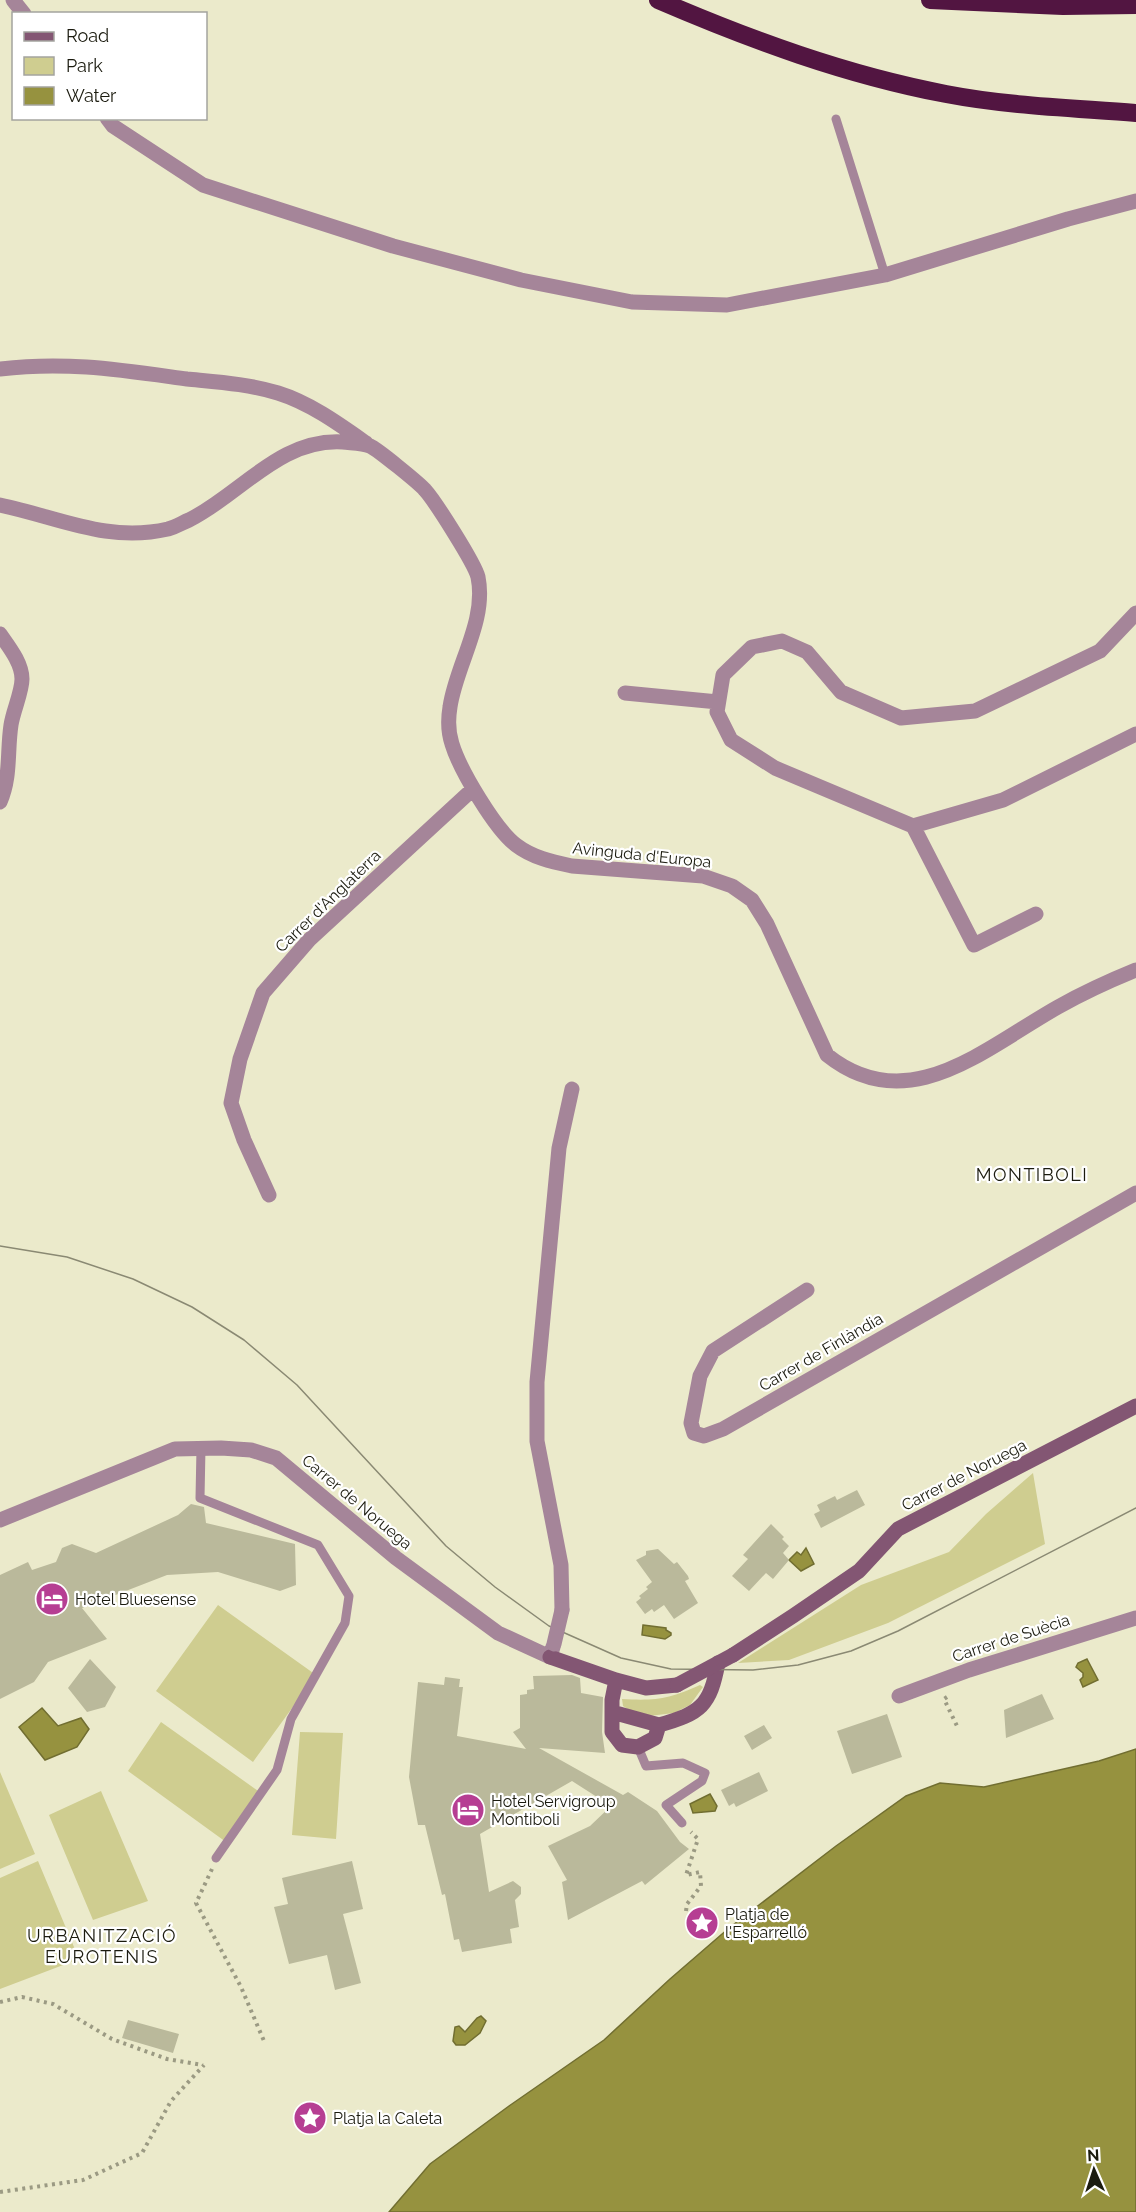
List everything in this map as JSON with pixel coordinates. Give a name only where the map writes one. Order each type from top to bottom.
[{"type":"highway","points":[[658,0],[764,44],[820,63],[946,94],[1019,104],[1136,113]]},
{"type":"highway","points":[[930,0],[1063,6],[1136,5]]},
{"type":"street","points":[[13,0],[22,12]]},
{"type":"street","points":[[108,120],[112,126],[203,185],[393,246],[520,280],[632,302],[728,305],[885,275],[1068,219],[1136,201]]},
{"type":"street","name":"Avinguda d'Europa","points":[[0,369],[38,365],[89,366],[243,386],[279,393],[330,417],[371,446],[424,489],[462,546],[478,575],[477,613],[450,705],[448,724],[452,745],[473,789],[515,844],[530,854],[572,866],[703,876],[732,886],[752,900],[767,924],[827,1055],[860,1076],[875,1080],[908,1082],[931,1076],[957,1065],[1058,1007],[1136,970]]},
{"type":"street","points":[[0,505],[30,511],[91,530],[116,534],[141,534],[171,529],[200,514],[273,461],[296,449],[328,441],[371,446]]},
{"type":"street","points":[[1136,614],[1100,651],[975,711],[901,718],[841,692],[807,652],[782,641],[752,647],[723,675],[717,712],[731,740],[775,768],[914,826],[1003,800],[1136,734]]},
{"type":"street","points":[[0,634],[14,656],[22,681],[11,726],[8,777],[0,802]]},
{"type":"street","points":[[625,693],[718,702]]},
{"type":"street","name":"Carrer d'Anglaterra","points":[[269,1195],[244,1140],[231,1103],[240,1059],[263,993],[309,940],[473,789]]},
{"type":"street","points":[[914,826],[974,945],[1036,914]]},
{"type":"street","points":[[552,1651],[562,1610],[561,1565],[537,1441],[537,1382],[559,1148],[572,1089]]},
{"type":"street","name":"Carrer de Finlàndia","points":[[807,1290],[713,1351],[700,1376],[690,1423],[694,1433],[704,1436],[723,1429],[1136,1193]]},
{"type":"street","name":"Carrer de Noruega","points":[[0,1520],[175,1449],[251,1450],[276,1458],[396,1558],[498,1633],[552,1651],[616,1680],[646,1688],[677,1685],[733,1655],[860,1571],[898,1529],[1136,1406]]},
{"type":"street","name":"Carrer de Suècia","points":[[899,1696],[979,1667],[1136,1618]]},
{"type":"street","points":[[612,1712],[659,1725],[685,1718],[706,1702],[714,1684],[718,1663]]},
{"type":"street","points":[[616,1680],[612,1732],[622,1745],[638,1747],[655,1738],[659,1725]]},
{"type":"lane","points":[[836,119],[885,275]]},
{"type":"lane","points":[[201,1448],[200,1498],[318,1545],[349,1596],[345,1623],[291,1719],[277,1770],[216,1858]]},
{"type":"lane","points":[[638,1747],[646,1766],[683,1763],[705,1773],[702,1781],[666,1805],[682,1823]]},
{"type":"path","points":[[944,1699],[957,1725]]},
{"type":"path","points":[[682,1823],[698,1839],[686,1875],[700,1872],[701,1886],[687,1904],[686,1911]]},
{"type":"path","points":[[216,1858],[196,1903],[241,1987],[264,2041]]},
{"type":"path","points":[[0,2002],[22,1997],[53,2004],[112,2039],[167,2059],[204,2065],[171,2101],[142,2153],[83,2180],[0,2192]]},
{"type":"green space","points":[[1033,1473],[1045,1544],[888,1623],[789,1660],[738,1663],[861,1585],[949,1552],[986,1514]]},
{"type":"green space","points":[[218,1605],[316,1675],[253,1762],[156,1691]]},
{"type":"green space","points":[[700,1685],[703,1687],[690,1705],[674,1713],[640,1717],[623,1706],[622,1699],[662,1698]]},
{"type":"green space","points":[[161,1722],[261,1793],[226,1842],[128,1771]]},
{"type":"green space","points":[[300,1732],[343,1733],[336,1839],[292,1835]]},
{"type":"green space","points":[[0,1772],[35,1854],[0,1869]]},
{"type":"green space","points":[[101,1791],[148,1901],[93,1920],[49,1815]]},
{"type":"green space","points":[[38,1861],[79,1959],[0,1989],[0,1878]]},
{"type":"water","points":[[806,1548],[814,1564],[801,1571],[789,1560],[797,1552],[801,1555]]},
{"type":"water","points":[[643,1625],[666,1628],[671,1635],[665,1639],[642,1635]]},
{"type":"water","points":[[1087,1659],[1098,1680],[1083,1687],[1080,1680],[1083,1673],[1076,1667],[1078,1663]]},
{"type":"water","points":[[42,1708],[58,1726],[81,1718],[89,1729],[77,1747],[45,1760],[19,1727]]},
{"type":"water","points":[[1136,1749],[1136,2212],[389,2212],[430,2164],[604,2040],[729,1928],[906,1796],[940,1783],[984,1787],[1099,1761]]},
{"type":"water","points":[[710,1794],[717,1806],[715,1811],[693,1813],[690,1804]]},
{"type":"water","points":[[481,2016],[486,2021],[480,2033],[465,2045],[456,2045],[453,2041],[455,2027],[459,2026],[465,2032]]},
{"type":"building","points":[[857,1490],[865,1505],[821,1528],[814,1514],[820,1511],[817,1505],[835,1496],[837,1500]]},
{"type":"building","name":"Hotel Bluesense","points":[[191,1504],[204,1507],[206,1523],[295,1544],[296,1585],[280,1591],[218,1572],[167,1575],[82,1608],[107,1639],[48,1662],[34,1682],[0,1699],[0,1575],[28,1562],[32,1570],[56,1562],[62,1548],[72,1544],[96,1553],[178,1515]]},
{"type":"building","points":[[771,1524],[784,1537],[782,1539],[789,1546],[783,1553],[789,1560],[773,1579],[766,1573],[749,1591],[732,1576],[748,1559],[743,1555]]},
{"type":"building","points":[[658,1549],[674,1564],[677,1562],[688,1576],[689,1579],[685,1581],[698,1603],[674,1619],[664,1605],[654,1612],[652,1609],[645,1614],[636,1602],[652,1582],[636,1560],[646,1555],[646,1551]]},
{"type":"building","points":[[90,1659],[116,1687],[105,1707],[87,1712],[68,1688]]},
{"type":"building","name":"Hotel Servigroup Montiboli","points":[[572,1675],[580,1678],[581,1693],[603,1697],[602,1732],[605,1753],[539,1748],[623,1795],[628,1792],[657,1811],[680,1842],[689,1849],[645,1885],[642,1881],[568,1920],[562,1882],[567,1880],[548,1846],[590,1826],[611,1806],[572,1781],[480,1834],[489,1892],[513,1881],[521,1887],[521,1894],[515,1900],[519,1927],[510,1929],[512,1943],[462,1952],[459,1939],[454,1940],[445,1894],[442,1895],[425,1825],[418,1825],[409,1777],[418,1682],[444,1685],[445,1677],[460,1679],[459,1687],[463,1687],[457,1736],[526,1749],[513,1732],[520,1728],[520,1695],[527,1694],[527,1690],[534,1689],[533,1676]]},
{"type":"building","points":[[1042,1694],[1054,1719],[1006,1738],[1004,1710]]},
{"type":"building","points":[[887,1714],[902,1757],[852,1774],[837,1731]]},
{"type":"building","points":[[764,1725],[772,1738],[752,1750],[744,1736]]},
{"type":"building","points":[[759,1772],[768,1791],[736,1807],[734,1803],[729,1806],[721,1790]]},
{"type":"building","points":[[352,1861],[363,1909],[343,1914],[361,1983],[335,1990],[327,1955],[289,1964],[274,1907],[288,1904],[282,1878]]},
{"type":"building","points":[[128,2020],[179,2034],[173,2053],[122,2038]]},
{"type":"tram line","points":[[0,1246],[67,1257],[133,1279],[192,1307],[244,1340],[297,1385],[446,1546],[495,1587],[549,1626],[621,1658],[671,1669],[753,1670],[798,1665],[851,1651],[898,1631],[1136,1508]]},
{"type":"place","name":"Hotel Bluesense","points":[[52,1599]]},
{"type":"place","name":"Hotel Servigroup Montiboli","points":[[468,1810]]},
{"type":"place","name":"Platja de l'Esparrelló","points":[[702,1923]]},
{"type":"place","name":"Platja la Caleta","points":[[310,2118]]},
{"type":"district","name":"MONTIBOLI","points":[[1032,1174]]},
{"type":"district","name":"URBANITZACIÓ EUROTENIS","points":[[102,1945]]}]
